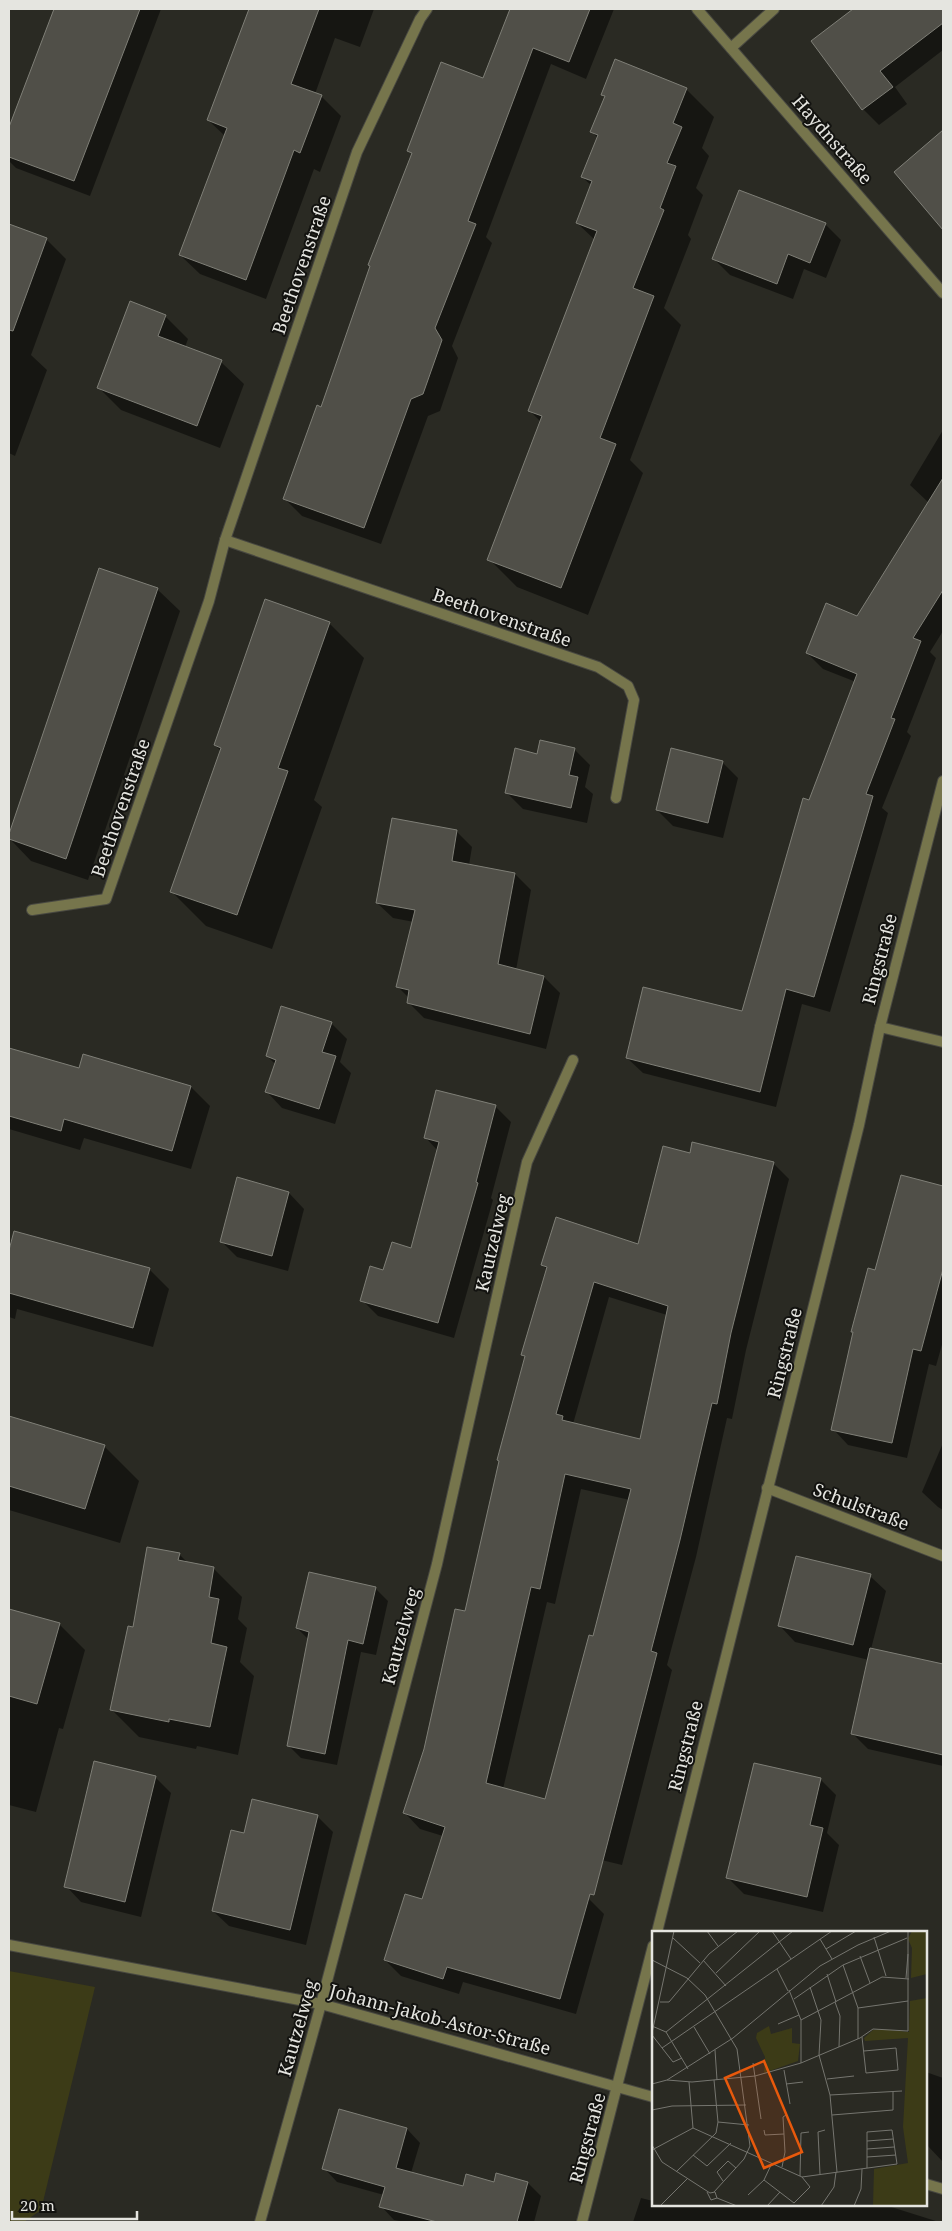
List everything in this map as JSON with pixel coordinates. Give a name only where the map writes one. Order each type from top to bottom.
[{"type":"street","name":"Beethovenstraße","points":[[32,910],[106,899],[209,601],[225,540],[357,152],[420,19],[428,9]]},
{"type":"street","name":"Haydnstraße","points":[[698,9],[943,292]]},
{"type":"street","points":[[731,48],[774,9]]},
{"type":"street","name":"Beethovenstraße","points":[[225,540],[598,668],[628,686],[634,700],[616,798]]},
{"type":"street","name":"Ringstraße","points":[[657,1931],[859,1125],[880,1027],[943,781]]},
{"type":"street","points":[[880,1027],[943,1042]]},
{"type":"street","name":"Kautzelweg","points":[[260,2222],[322,2004],[436,1564],[527,1162],[573,1060]]},
{"type":"street","name":"Schulstraße","points":[[767,1488],[943,1556]]},
{"type":"street","name":"Johann-Jakob-Astor-Straße","points":[[9,1945],[322,2004],[652,2097]]},
{"type":"street","name":"Ringstraße","points":[[582,2222],[652,1950]]},
{"type":"street","points":[[927,2184],[943,2189]]},
{"type":"shaded area","points":[[9,1971],[95,1987],[41,2210],[24,2222],[9,2222]]},
{"type":"building","points":[[54,9],[140,9],[74,181],[9,157],[9,127]]},
{"type":"building","points":[[249,9],[319,9],[291,84],[322,95],[300,153],[294,150],[246,280],[179,255],[227,128],[207,120]]},
{"type":"building","points":[[510,9],[590,9],[569,62],[533,48],[468,221],[476,224],[435,328],[442,340],[423,394],[411,399],[364,528],[283,499],[317,405],[321,407],[370,266],[368,265],[412,153],[407,151],[441,62],[483,78]]},
{"type":"building","points":[[853,9],[943,9],[943,23],[880,71],[893,87],[862,110],[811,41]]},
{"type":"building","points":[[615,59],[687,88],[673,123],[682,127],[667,163],[676,166],[660,208],[664,210],[633,288],[654,296],[600,438],[616,444],[561,588],[487,560],[542,416],[528,411],[597,231],[576,223],[592,181],[581,177],[598,135],[590,132],[605,96],[601,95]]},
{"type":"building","points":[[943,130],[943,230],[894,172]]},
{"type":"building","points":[[739,190],[826,223],[810,263],[788,254],[777,284],[712,259]]},
{"type":"building","points":[[9,224],[47,238],[13,331],[9,330]]},
{"type":"building","points":[[130,301],[166,315],[158,336],[222,360],[197,426],[97,388]]},
{"type":"building","points":[[943,478],[943,590],[913,638],[921,641],[891,718],[895,719],[866,794],[873,796],[814,997],[786,989],[760,1092],[626,1058],[643,987],[742,1011],[803,798],[809,800],[857,674],[806,653],[826,603],[857,616]]},
{"type":"building","points":[[99,568],[158,588],[66,859],[9,839],[9,834]]},
{"type":"building","points":[[265,599],[330,622],[278,768],[288,771],[237,915],[170,892],[221,748],[214,745]]},
{"type":"building","points":[[540,740],[575,748],[569,775],[578,777],[571,808],[505,793],[515,748],[537,754]]},
{"type":"building","points":[[671,748],[723,761],[708,823],[656,810]]},
{"type":"building","points":[[392,818],[457,830],[452,861],[515,873],[498,964],[544,976],[530,1034],[407,1003],[409,990],[396,987],[415,910],[376,903]]},
{"type":"building","points":[[281,1006],[332,1022],[322,1052],[336,1056],[319,1109],[265,1092],[276,1060],[266,1056]]},
{"type":"building","points":[[9,1048],[79,1068],[83,1054],[191,1086],[172,1151],[64,1119],[61,1131],[9,1116]]},
{"type":"building","points":[[436,1090],[496,1105],[476,1182],[478,1183],[438,1323],[360,1301],[370,1266],[383,1270],[392,1242],[411,1248],[439,1142],[424,1138]]},
{"type":"building","points":[[692,1142],[774,1162],[731,1333],[717,1404],[712,1403],[680,1540],[651,1651],[657,1653],[594,1895],[590,1894],[560,1999],[447,1967],[443,1979],[384,1960],[405,1894],[422,1899],[445,1827],[403,1813],[424,1749],[455,1609],[465,1611],[499,1461],[497,1460],[525,1356],[521,1355],[547,1267],[541,1265],[556,1217],[638,1244],[663,1146],[690,1153]],"holes":[[[594,1282],[668,1306],[640,1439],[562,1420],[563,1416],[556,1414]],[[565,1474],[631,1489],[593,1636],[589,1635],[545,1799],[486,1783],[531,1587],[540,1589]]]},
{"type":"building","points":[[901,1175],[943,1186],[943,1269],[921,1351],[913,1349],[892,1443],[831,1430],[853,1332],[851,1332],[868,1268],[875,1270]]},
{"type":"building","points":[[237,1177],[289,1192],[272,1256],[220,1242]]},
{"type":"building","points":[[14,1231],[150,1268],[133,1328],[9,1293],[9,1250]]},
{"type":"building","points":[[9,1416],[105,1445],[85,1509],[9,1486]]},
{"type":"building","points":[[147,1547],[180,1553],[178,1560],[214,1567],[209,1597],[219,1599],[211,1643],[227,1647],[210,1727],[169,1719],[169,1722],[110,1710],[128,1626],[133,1627]]},
{"type":"building","points":[[796,1556],[871,1574],[853,1645],[778,1626]]},
{"type":"building","points":[[309,1572],[376,1587],[363,1644],[348,1640],[325,1754],[287,1746],[309,1632],[296,1628]]},
{"type":"building","points":[[9,1609],[60,1623],[37,1704],[9,1696]]},
{"type":"building","points":[[870,1648],[943,1664],[943,1755],[851,1734]]},
{"type":"building","points":[[94,1761],[156,1776],[125,1902],[64,1887]]},
{"type":"building","points":[[754,1763],[821,1778],[810,1825],[823,1828],[807,1897],[726,1878]]},
{"type":"building","points":[[252,1799],[318,1815],[290,1930],[212,1911],[231,1830],[244,1833]]},
{"type":"building","points":[[339,2109],[407,2128],[396,2168],[463,2186],[466,2174],[494,2182],[496,2173],[528,2182],[517,2222],[437,2222],[379,2207],[385,2187],[322,2169]]}]
